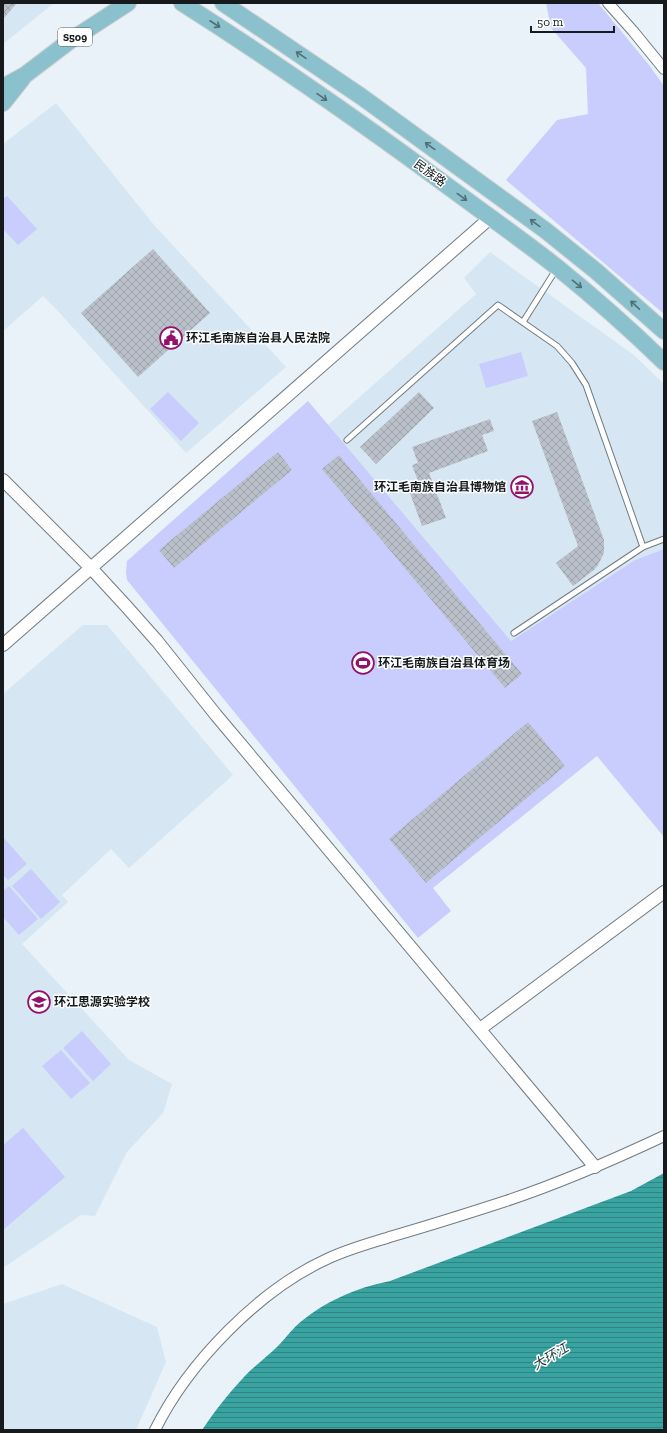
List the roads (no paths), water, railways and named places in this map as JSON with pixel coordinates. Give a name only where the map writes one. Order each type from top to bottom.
[{"type":"main road","name":"S509","points":[[3,86],[25,75],[71,40],[128,3]]},
{"type":"main road","name":"民族路","points":[[182,3],[349,115],[490,218],[557,268],[617,318],[664,362]]},
{"type":"main road","name":"民族路","points":[[223,3],[368,101],[545,230],[596,271],[664,331]]},
{"type":"main road","name":"S509","points":[[3,104],[25,75]]},
{"type":"street","points":[[608,3],[664,69]]},
{"type":"street","points":[[3,645],[490,218]]},
{"type":"street","points":[[3,480],[91,568],[157,641],[216,715],[595,1167]]},
{"type":"street","points":[[480,1029],[664,892]]},
{"type":"street","points":[[155,1430],[183,1384],[210,1350],[253,1308],[296,1275],[342,1252],[553,1184],[664,1136]]},
{"type":"lane","points":[[523,322],[557,268]]},
{"type":"lane","points":[[347,440],[498,305],[557,346],[572,363],[586,385],[643,547]]},
{"type":"lane","points":[[514,633],[643,547],[664,539]]},
{"type":"water","name":"大环江","points":[[664,1173],[664,1428],[660,1430],[202,1430],[238,1383],[277,1347],[306,1317],[328,1303],[352,1292],[390,1281],[631,1191]]},
{"type":"place","name":"环江毛南族自治县人民法院","points":[[171,338]]},
{"type":"place","name":"环江毛南族自治县博物馆","points":[[522,487]]},
{"type":"place","name":"环江毛南族自治县体育场","points":[[363,663]]},
{"type":"place","name":"环江思源实验学校","points":[[39,1002]]}]
